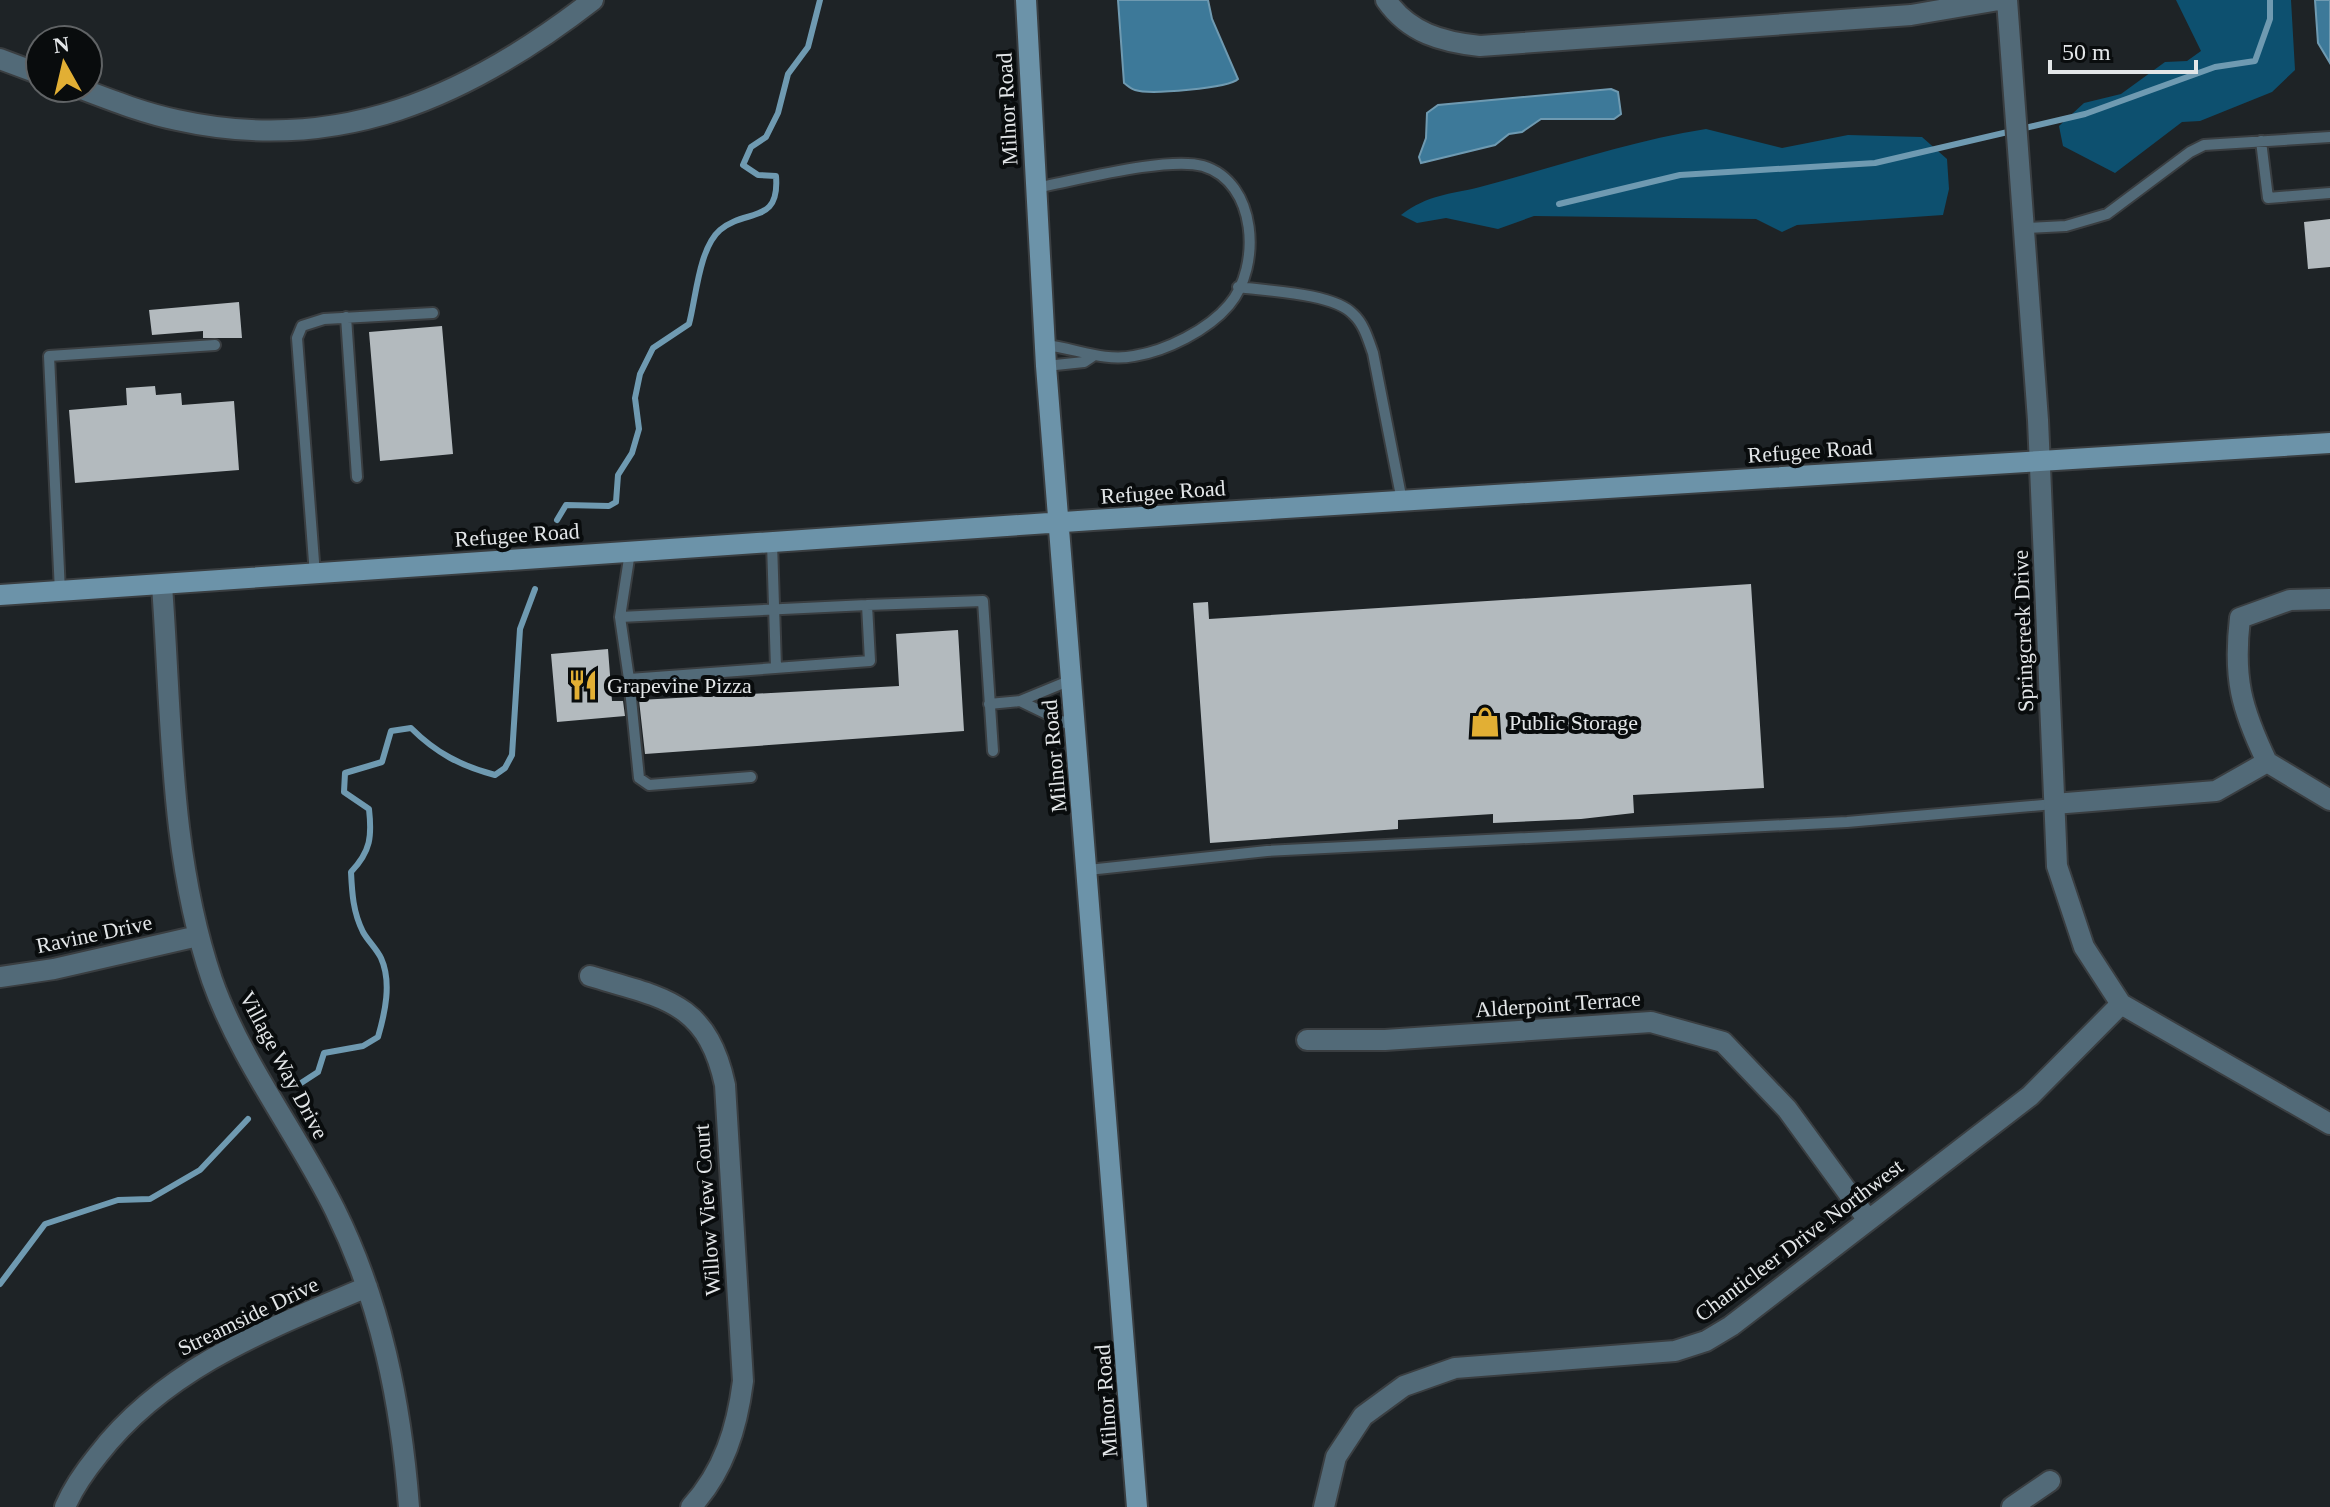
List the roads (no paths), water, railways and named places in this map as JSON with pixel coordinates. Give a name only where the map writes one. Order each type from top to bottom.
[{"type":"main road","name":"Milnor Road","points":[[1026,0],[1035,188],[1058,523],[1137,1507]]},
{"type":"main road","name":"Refugee Road","points":[[0,595],[2039,459],[2330,443]]},
{"type":"street","points":[[104,97],[153,115],[204,125],[291,130],[348,124],[416,106],[479,78],[552,32],[593,0]]},
{"type":"street","points":[[1386,0],[1395,13],[1420,31],[1443,42],[1480,46],[1911,15],[1999,0]]},
{"type":"street","name":"Springcreek Drive","points":[[2007,0],[2026,228],[2057,866],[2084,947],[2121,1004],[2330,1124]]},
{"type":"street","points":[[0,59],[24,68]]},
{"type":"street","name":"Village Way Drive","points":[[162,586],[181,844],[198,936],[214,984],[244,1050],[336,1211],[367,1287],[389,1357],[409,1507]]},
{"type":"street","points":[[2330,599],[2290,600],[2240,618],[2235,662],[2246,715],[2267,762],[2330,800]]},
{"type":"street","points":[[2054,804],[2216,791],[2267,762]]},
{"type":"street","name":"Ravine Drive","points":[[0,977],[54,969],[198,936]]},
{"type":"street","name":"Willow View Court","points":[[590,976],[667,1001],[690,1014],[714,1044],[725,1085],[743,1381],[739,1414],[723,1460],[691,1507]]},
{"type":"street","name":"Chanticleer Drive Northwest","points":[[1324,1507],[1336,1457],[1363,1416],[1404,1386],[1455,1368],[1675,1351],[1706,1341],[1731,1326],[2030,1096],[2121,1004]]},
{"type":"street","name":"Alderpoint Terrace","points":[[1307,1040],[1385,1040],[1651,1022],[1723,1042],[1787,1109],[1868,1220]]},
{"type":"street","name":"Streamside Drive","points":[[65,1507],[111,1438],[175,1380],[249,1337],[367,1287]]},
{"type":"street","points":[[2012,1507],[2050,1481]]},
{"type":"lane","points":[[2026,228],[2076,224],[2107,214],[2204,145],[2330,137]]},
{"type":"lane","points":[[2261,141],[2268,198],[2330,193]]},
{"type":"lane","points":[[1035,188],[1187,164],[1212,170],[1236,186],[1245,212],[1249,252],[1246,272],[1229,305],[1189,336],[1134,356],[1093,356],[1078,348],[1046,356]]},
{"type":"lane","points":[[1238,287],[1296,294],[1332,302],[1352,312],[1365,331],[1373,353],[1402,501]]},
{"type":"lane","points":[[315,575],[297,338],[302,326],[346,317],[433,313]]},
{"type":"lane","points":[[346,317],[357,477]]},
{"type":"lane","points":[[60,592],[49,356],[215,345]]},
{"type":"lane","points":[[1046,356],[1084,362],[1093,356]]},
{"type":"lane","points":[[772,543],[776,668]]},
{"type":"lane","points":[[630,552],[620,617],[639,778],[649,785],[751,777]]},
{"type":"lane","points":[[620,617],[774,607],[983,601],[993,751]]},
{"type":"lane","points":[[629,679],[870,661],[867,605]]},
{"type":"lane","points":[[989,704],[1020,701],[1071,680]]},
{"type":"lane","points":[[1020,701],[1076,728]]},
{"type":"lane","points":[[1088,870],[1267,851],[1832,823],[2054,804]]},
{"type":"waterway","points":[[557,520],[566,505],[609,506],[616,502],[618,475],[632,453],[639,429],[635,398],[640,374],[653,348],[689,324],[699,274],[713,238],[730,223],[759,213],[773,202],[776,176],[758,175],[743,165],[751,147],[766,137],[778,113],[788,74],[808,47],[820,0]]},
{"type":"waterway","points":[[1559,204],[1680,175],[1875,163],[2085,114],[2215,67],[2255,61],[2270,19],[2270,0]]},
{"type":"waterway","points":[[298,1085],[318,1072],[324,1053],[363,1046],[378,1037],[385,1008],[387,987],[384,967],[360,925],[352,887],[351,872],[369,843],[369,809],[344,792],[345,773],[382,762],[391,731],[411,728],[430,745],[460,763],[495,775],[505,768],[512,755],[520,629],[535,589]]},
{"type":"waterway","points":[[0,1284],[45,1224],[118,1200],[150,1199],[200,1170],[248,1119]]},
{"type":"place","name":"Grapevine Pizza","points":[[583,685]]},
{"type":"place","name":"Public Storage","points":[[1485,722]]}]
